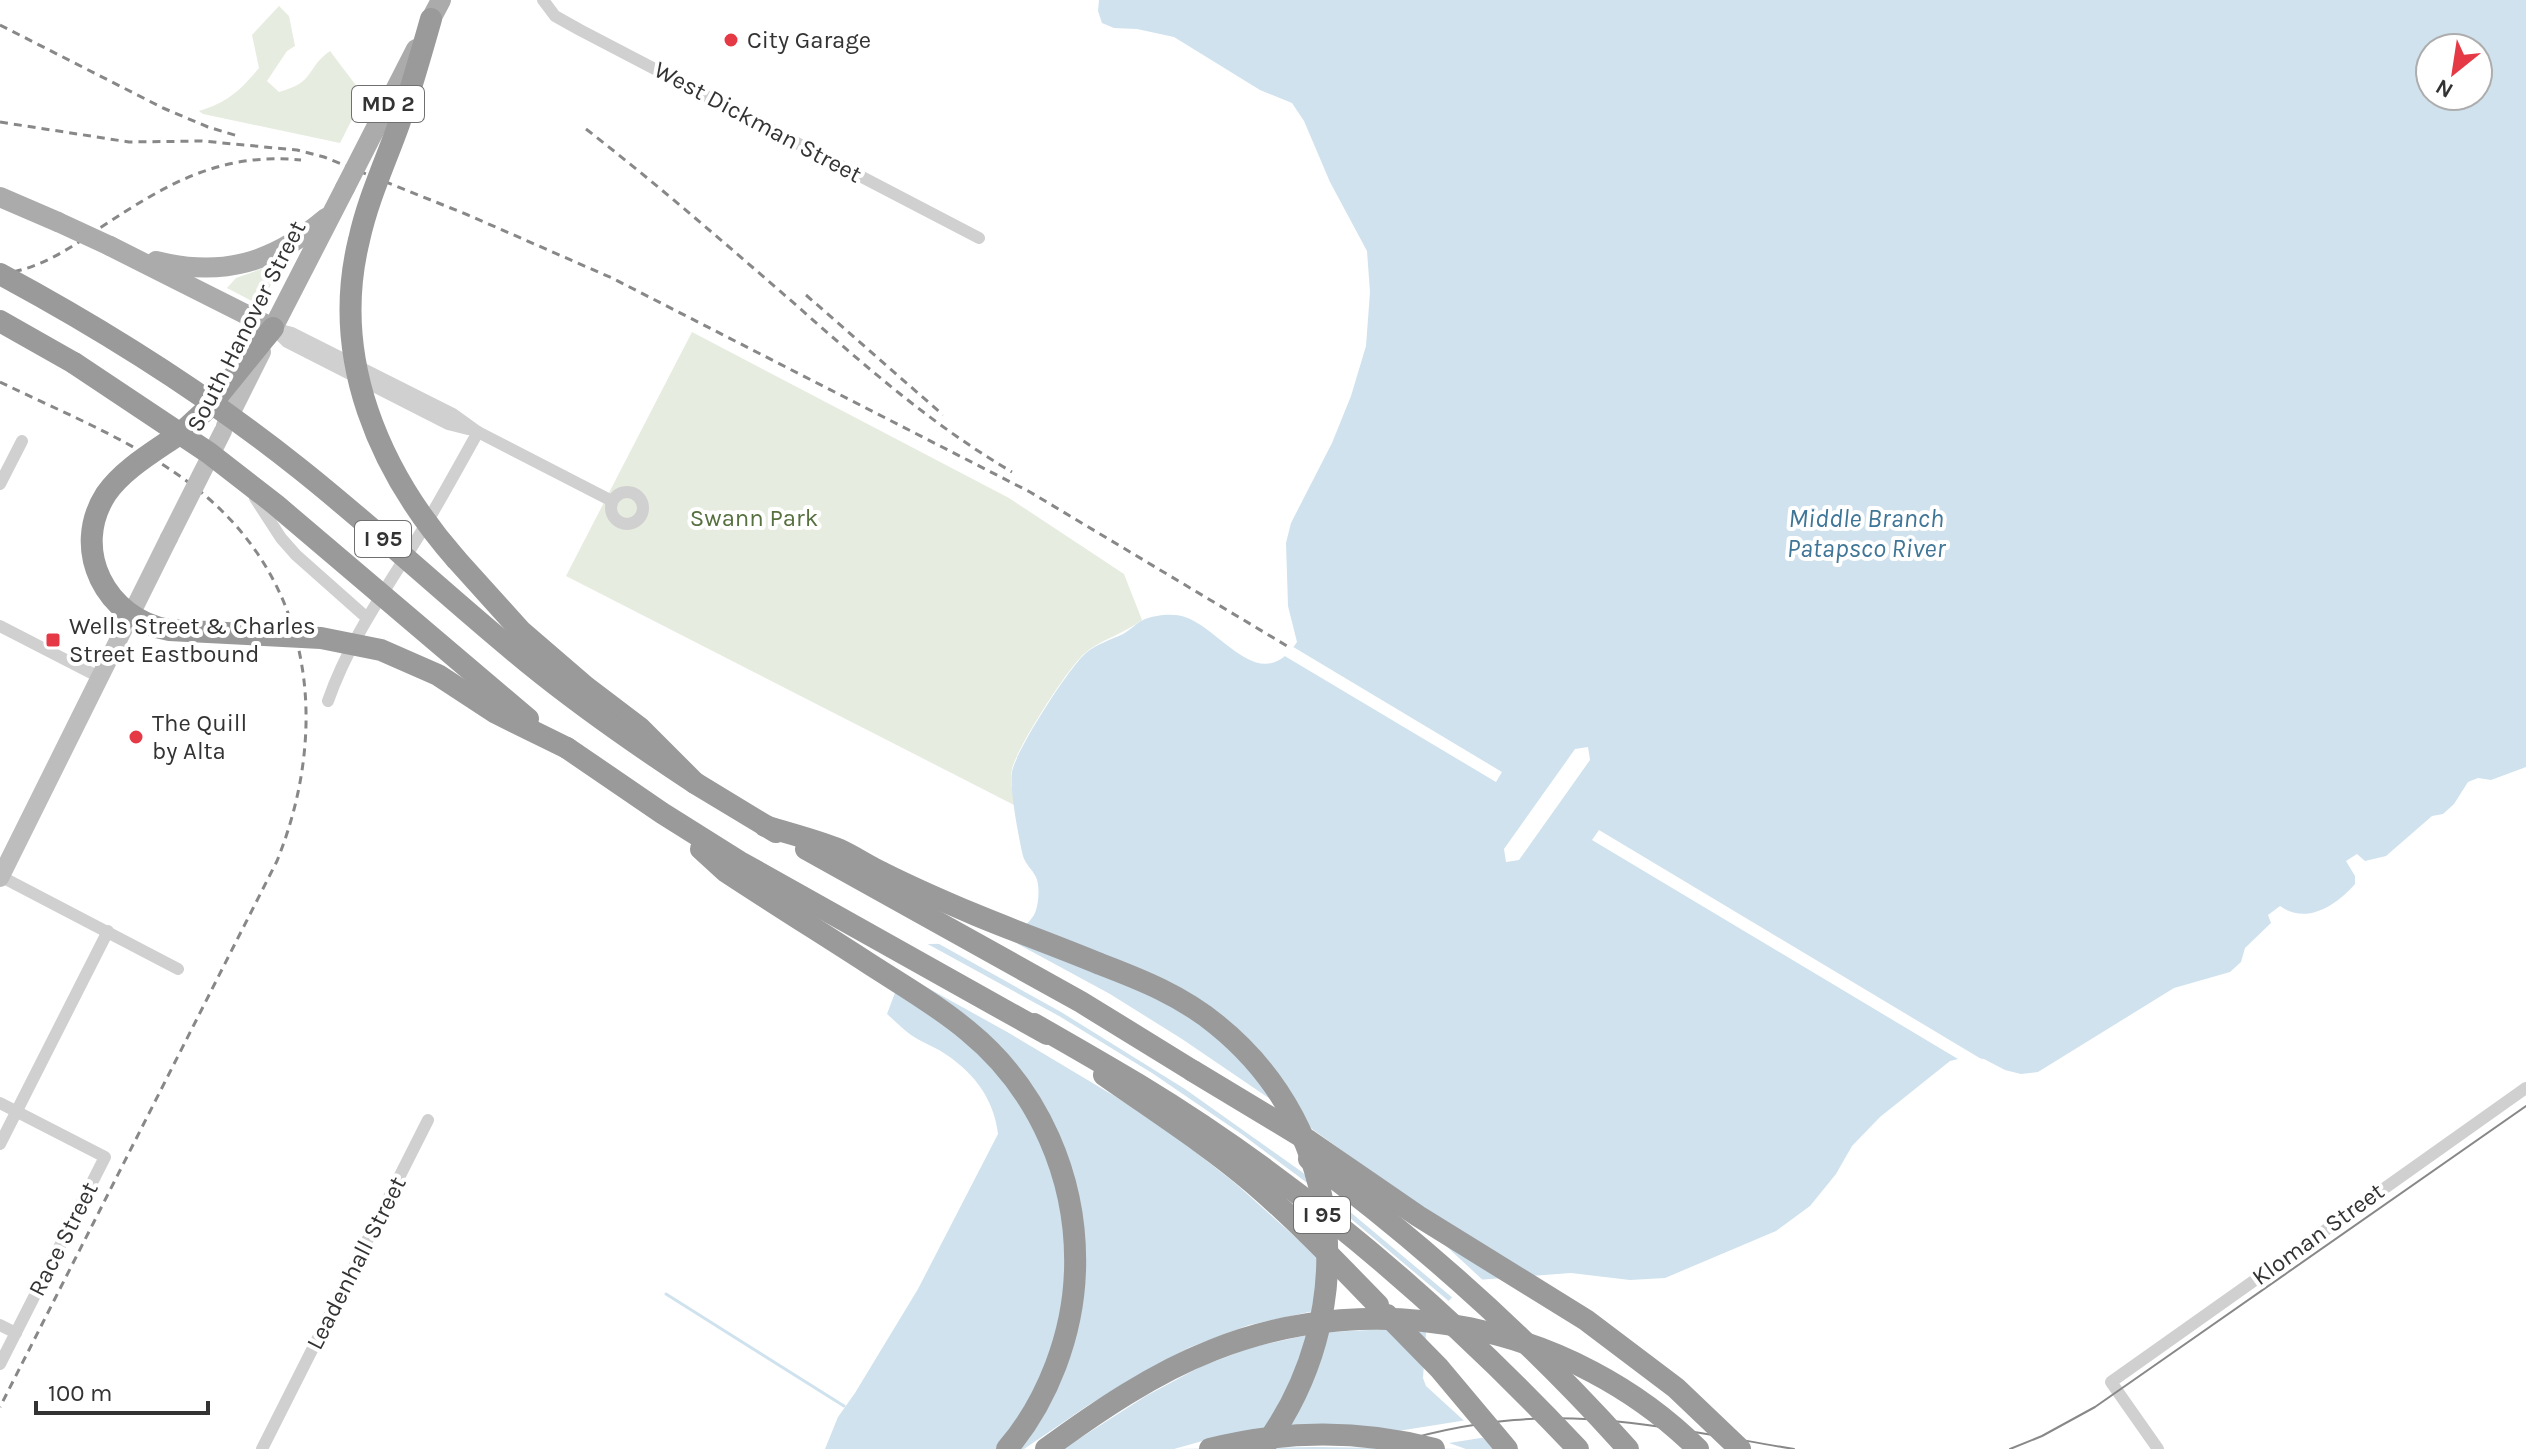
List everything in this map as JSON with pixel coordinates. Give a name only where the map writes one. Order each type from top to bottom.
[{"type":"highway","points":[[436,10],[358,242],[351,320],[366,410],[384,456],[407,497],[481,589],[542,650],[640,728],[695,783]]},
{"type":"highway","points":[[0,256],[62,306]]},
{"type":"highway","name":"I 95","points":[[0,274],[62,306],[158,365],[236,420],[302,470],[559,688],[695,783],[765,826],[1081,1002],[1193,1071],[1330,1174],[1427,1254],[1562,1379],[1628,1449]]},
{"type":"highway","name":"I 95","points":[[0,321],[74,363],[209,453],[276,505],[467,669],[567,748],[662,813],[776,883],[1034,1024],[1177,1110],[1310,1205],[1445,1318],[1578,1449]]},
{"type":"highway","points":[[273,328],[208,408],[182,432],[122,477],[106,495],[96,517],[92,552],[96,572],[105,591],[122,609],[147,625],[169,630],[310,637],[381,650],[438,675],[496,713],[567,748]]},
{"type":"highway","points":[[0,337],[74,363]]},
{"type":"highway","points":[[662,813],[725,871],[939,1009],[969,1032],[1011,1075],[1036,1111],[1054,1147],[1067,1188],[1074,1236],[1074,1283],[1067,1329],[1054,1368],[1036,1407],[1007,1449]]},
{"type":"highway","points":[[765,826],[840,850],[952,905],[1150,983],[1183,1000],[1215,1023],[1256,1063],[1289,1111],[1313,1164],[1326,1221],[1328,1262],[1321,1326],[1310,1365],[1294,1402],[1263,1449]]},
{"type":"highway","points":[[1034,1024],[1185,1130],[1283,1209],[1439,1368],[1507,1449]]},
{"type":"highway","points":[[1193,1071],[1309,1141],[1431,1225],[1586,1320],[1676,1388],[1740,1449]]},
{"type":"highway","points":[[1046,1449],[1110,1405],[1178,1366],[1215,1349],[1279,1329],[1339,1320],[1395,1318],[1448,1324],[1495,1334],[1563,1357],[1634,1396],[1698,1449]]},
{"type":"highway","points":[[1210,1449],[1267,1436],[1299,1433],[1358,1435],[1434,1449]]},
{"type":"main road","name":"South Hanover Street","points":[[0,877],[273,328],[436,10]]},
{"type":"main road","points":[[0,197],[110,246],[273,328]]},
{"type":"main road","points":[[110,246],[159,261],[195,268],[218,268],[243,264],[295,242],[333,213]]},
{"type":"main road","points":[[214,297],[227,276],[243,264]]},
{"type":"main road","name":"South Hanover Street","points":[[0,850],[72,714],[101,678]]},
{"type":"street","name":"West Dickman Street","points":[[543,0],[555,16],[580,30],[979,238]]},
{"type":"street","points":[[273,328],[292,333],[453,414],[478,432],[612,501]]},
{"type":"street","points":[[91,380],[224,465],[246,486],[296,555],[367,618]]},
{"type":"street","points":[[328,701],[346,655],[478,432]]},
{"type":"street","points":[[0,484],[22,441]]},
{"type":"street","points":[[0,626],[101,678]]},
{"type":"street","points":[[0,877],[178,969]]},
{"type":"street","points":[[0,1144],[108,931]]},
{"type":"street","name":"Kloman Street","points":[[2158,1449],[2111,1382],[2526,1088]]},
{"type":"street","points":[[0,1103],[16,1111]]},
{"type":"street","name":"Race Street","points":[[0,1364],[105,1157],[16,1111]]},
{"type":"street","name":"Leadenhall Street","points":[[262,1449],[428,1120]]},
{"type":"street","points":[[0,1325],[16,1333]]},
{"type":"green space","points":[[279,6],[289,16],[295,46],[287,51],[267,81],[279,92],[291,88],[305,79],[330,51],[364,96],[340,143],[199,111],[233,95],[259,68],[252,35]]},
{"type":"green space","points":[[281,262],[261,306],[227,288],[236,278]]},
{"type":"green space","name":"Swann Park","points":[[692,332],[1009,498],[1124,574],[1142,620],[1084,654],[1055,691],[1032,727],[1012,769],[1011,783],[1016,806],[566,576]]},
{"type":"water","name":"Middle Branch Patapsco River","points":[[1099,0],[2526,0],[2526,767],[2491,780],[2478,778],[2468,782],[2454,804],[2443,814],[2432,816],[2386,856],[2365,861],[2357,854],[2346,861],[2355,876],[2355,884],[2330,906],[2300,914],[2280,906],[2268,915],[2271,923],[2245,948],[2241,962],[2230,972],[2174,988],[2038,1072],[2021,1074],[1984,1059],[1966,1057],[1950,1061],[1880,1117],[1852,1146],[1836,1174],[1810,1206],[1776,1231],[1665,1278],[1630,1280],[1571,1273],[1477,1280],[1462,1287],[1436,1314],[1426,1333],[1423,1378],[1426,1386],[1495,1449],[825,1449],[838,1417],[918,1289],[998,1134],[992,1108],[971,1075],[939,1050],[911,1035],[887,1014],[904,969],[927,944],[1005,943],[1033,917],[1038,885],[1023,856],[1013,801],[1012,772],[1044,710],[1086,653],[1143,620],[1164,615],[1185,617],[1199,624],[1255,662],[1269,664],[1283,658],[1297,642],[1288,606],[1286,543],[1291,523],[1332,443],[1366,346],[1370,292],[1367,251],[1330,182],[1304,121],[1292,103],[1260,90],[1174,37],[1137,29],[1114,28],[1102,23],[1098,11]]},
{"type":"pier","points":[[1290,645],[1502,772],[1496,782],[1283,655]]},
{"type":"pier","points":[[1588,747],[1590,760],[1519,860],[1506,862],[1504,849],[1575,749]]},
{"type":"pier","points":[[1599,830],[2008,1075],[1983,1063],[1963,1062],[1592,840]]},
{"type":"pier","points":[[1019,924],[1139,970],[1193,998],[1226,1022],[1255,1050],[1281,1083],[1305,1124],[1437,1218],[1537,1280],[1512,1281],[1432,1233],[1486,1283],[1464,1291],[1454,1299],[1330,1195],[1331,1202],[1451,1303],[1430,1335],[1425,1331],[1411,1330],[1428,1349],[1427,1368],[1390,1329],[1328,1332],[1308,1390],[1289,1425],[1357,1426],[1398,1431],[1467,1420],[1487,1437],[1449,1443],[1466,1449],[1174,1449],[1220,1436],[1271,1428],[1295,1387],[1312,1334],[1253,1347],[1202,1366],[1146,1396],[1063,1449],[1024,1449],[1090,1404],[1188,1348],[1249,1325],[1318,1310],[1323,1262],[1235,1183],[1180,1140],[1116,1097],[1009,1033],[899,972],[924,942],[1059,1016],[1152,1073],[1314,1188],[1312,1181],[1302,1172],[1185,1089],[1061,1012],[932,940],[1005,937],[1110,994],[1279,1105],[1241,1054],[1194,1014],[1142,986],[1008,935]]},
{"type":"waterway","points":[[666,1294],[844,1406]]},
{"type":"tram line","points":[[2010,1449],[2042,1436],[2095,1407],[2526,1106]]},
{"type":"tram line","points":[[1377,1449],[1462,1427],[1549,1418],[1655,1426],[1794,1449]]},
{"type":"railway","points":[[0,25],[163,108],[238,136]]},
{"type":"railway","points":[[0,122],[129,142],[202,141],[297,150],[324,157],[468,215],[612,278],[1030,492],[1287,646]]},
{"type":"railway","points":[[586,129],[900,394],[954,435],[1012,472]]},
{"type":"railway","points":[[0,274],[27,268],[53,257],[147,198],[194,175],[244,161],[301,160]]},
{"type":"railway","points":[[806,295],[943,415]]},
{"type":"railway","points":[[0,382],[160,463],[208,498],[244,535],[272,577],[291,621],[302,667],[306,715],[303,764],[293,813],[277,861],[0,1407]]},
{"type":"place","name":"City Garage","points":[[731,40]]},
{"type":"place","name":"Wells Street & Charles Street Eastbound","points":[[53,640]]},
{"type":"place","name":"The Quill by Alta","points":[[136,737]]}]
